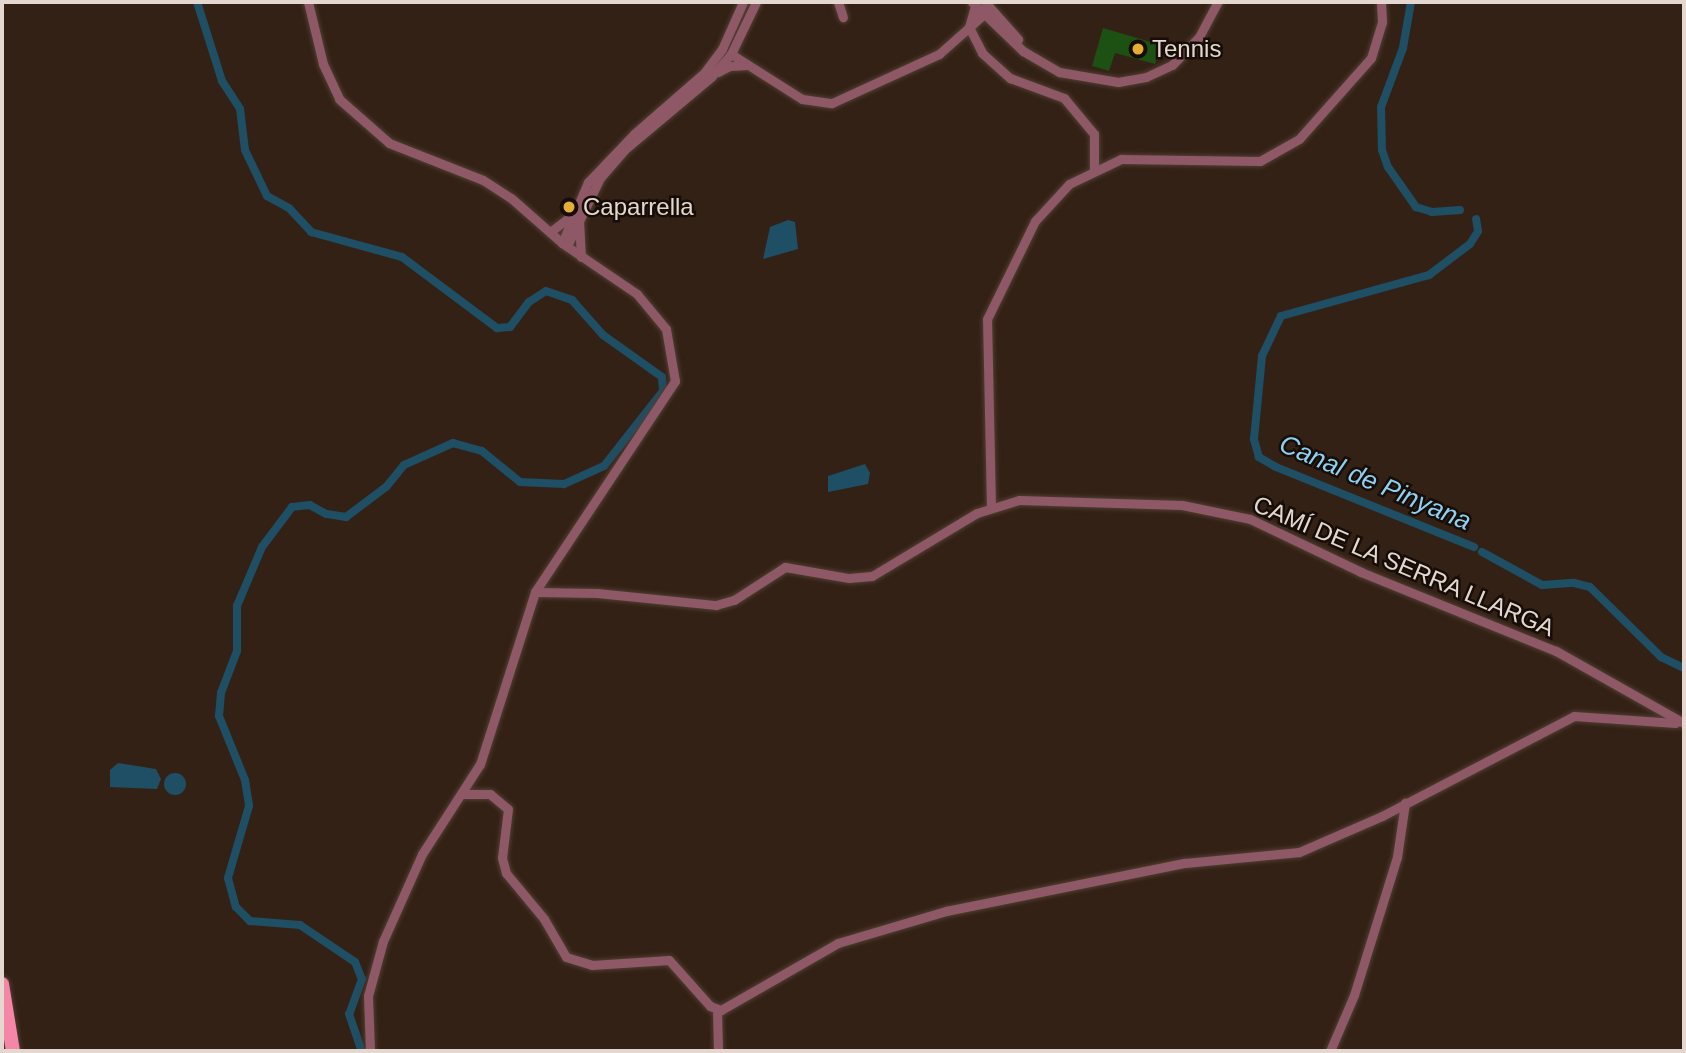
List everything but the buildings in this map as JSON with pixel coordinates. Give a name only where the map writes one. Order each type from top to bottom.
[{"type":"main road","points":[[2,984],[13,1051]]},
{"type":"street","points":[[308,2],[323,64],[339,99],[388,143],[483,180],[581,257],[637,294],[666,330],[674,381],[535,593],[480,764],[412,873],[383,941],[368,996],[370,1051]]},
{"type":"street","points":[[711,64],[732,28],[743,2]]},
{"type":"street","points":[[550,232],[575,218],[600,178],[624,150],[711,77],[731,54],[756,2]]},
{"type":"street","points":[[838,2],[843,17]]},
{"type":"street","points":[[980,3],[983,15],[991,24],[1040,59],[1074,78],[1118,82],[1146,77],[1189,50],[1218,2]]},
{"type":"street","points":[[991,508],[987,319],[1035,221],[1069,184],[1094,169],[1121,159],[1260,161],[1300,139],[1371,58],[1382,22],[1381,2]]},
{"type":"street","points":[[980,3],[1040,59]]},
{"type":"street","points":[[969,27],[980,3]]},
{"type":"street","points":[[731,54],[802,99],[832,103],[939,54],[983,15]]},
{"type":"street","points":[[983,15],[1018,39]]},
{"type":"street","points":[[969,27],[991,24]]},
{"type":"street","points":[[969,27],[982,53],[1010,78],[1064,98],[1094,135],[1094,169]]},
{"type":"street","points":[[731,54],[732,28]]},
{"type":"street","points":[[741,34],[741,51],[750,65]]},
{"type":"street","points":[[564,244],[600,166],[711,64],[731,54]]},
{"type":"street","points":[[711,77],[730,66],[750,65]]},
{"type":"street","points":[[575,218],[581,257]]},
{"type":"street","name":"CAMÍ DE LA SERRA LLARGA","points":[[535,593],[597,593],[716,606],[734,600],[785,566],[864,578],[991,508],[1019,500],[1123,501],[1182,505],[1250,519],[1361,572],[1556,651],[1680,723]]},
{"type":"street","points":[[717,1009],[748,997],[838,943],[1019,895],[1185,863],[1299,852],[1405,803],[1574,716],[1680,723]]},
{"type":"street","points":[[461,794],[491,794],[508,809],[502,858],[506,873],[544,919],[566,957],[592,965],[669,960],[717,1009],[718,1051]]},
{"type":"street","points":[[1329,1051],[1354,995],[1397,857],[1405,803]]},
{"type":"green space","points":[[1103,28],[1161,45],[1155,64],[1115,53],[1109,71],[1092,66]]},
{"type":"water","points":[[788,220],[795,222],[798,249],[763,259],[770,227]]},
{"type":"water","points":[[865,464],[870,473],[868,484],[828,492],[828,476]]},
{"type":"water","points":[[118,763],[156,769],[161,779],[157,789],[110,787],[110,770]]},
{"type":"water","points":[[175,773],[183,776],[186,784],[183,792],[175,795],[167,792],[164,784],[167,776]]},
{"type":"waterway","name":"Canal de Pinyana","points":[[197,2],[222,81],[240,109],[245,150],[267,196],[289,208],[311,232],[402,257],[497,328],[510,327],[529,302],[546,291],[572,300],[603,335],[662,377],[663,391],[604,466],[564,484],[520,482],[482,451],[453,443],[404,465],[386,487],[346,517],[326,514],[310,505],[292,507],[262,547],[237,606],[237,651],[221,693],[219,716],[245,780],[249,806],[228,878],[236,907],[250,921],[300,925],[355,962],[362,979],[349,1014],[362,1051]]},
{"type":"waterway","name":"Canal de Pinyana","points":[[1411,2],[1403,48],[1381,107],[1382,150],[1388,167],[1416,207],[1432,212],[1460,210]]},
{"type":"waterway","name":"Canal de Pinyana","points":[[1474,547],[1276,467],[1259,457],[1254,439],[1262,356],[1281,316],[1429,275],[1470,244],[1478,231],[1476,219]]},
{"type":"waterway","name":"Canal de Pinyana","points":[[1482,552],[1542,585],[1574,583],[1590,587],[1661,657],[1684,668]]},
{"type":"place","name":"Tennis","points":[[1138,49]]},
{"type":"place","name":"Caparrella","points":[[569,207]]}]
